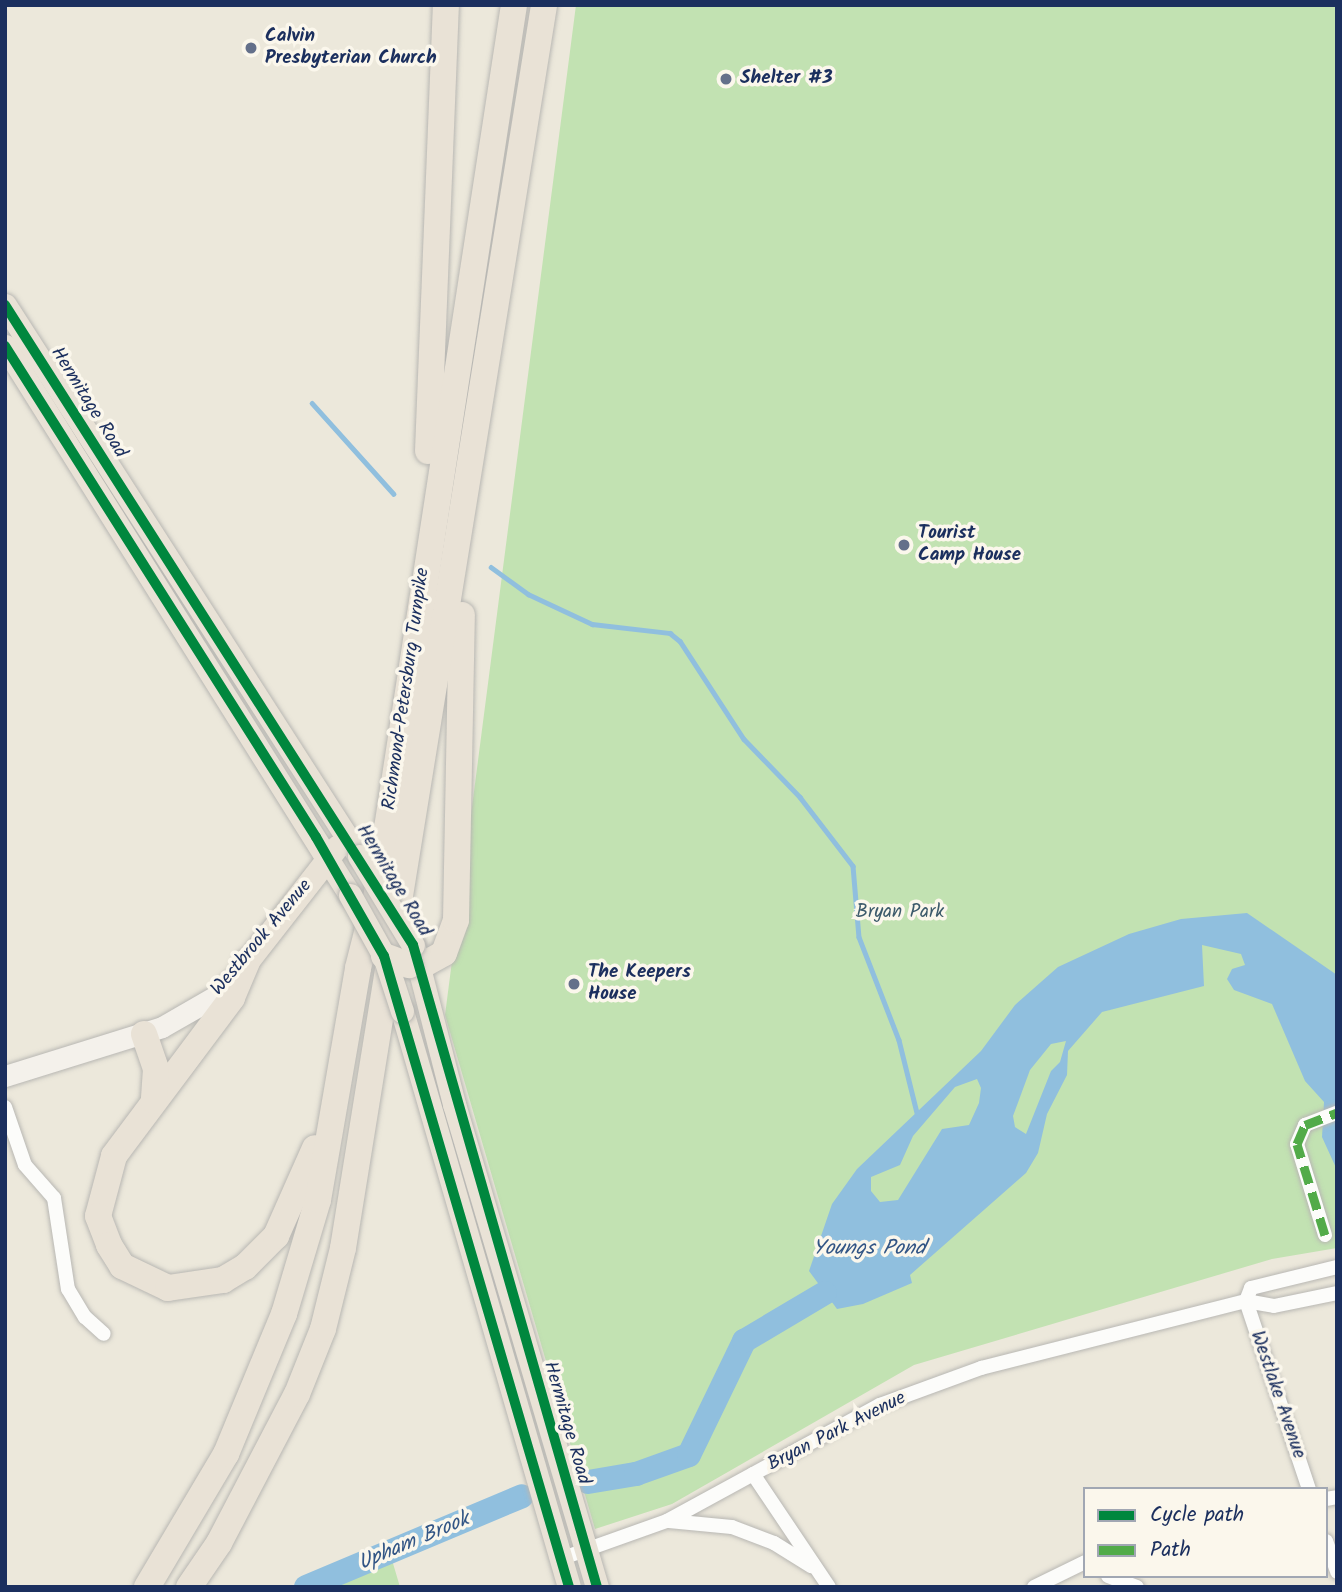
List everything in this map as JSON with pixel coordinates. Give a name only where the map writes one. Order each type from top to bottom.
[{"type":"highway","points":[[419,608],[446,5]]},
{"type":"highway","name":"Richmond-Petersburg Turnpike","points":[[147,1587],[226,1454],[284,1314],[318,1200],[342,1059],[377,893],[514,5]]},
{"type":"highway","name":"Richmond-Petersburg Turnpike","points":[[189,1587],[219,1543],[291,1406],[323,1329],[343,1248],[463,524],[544,5]]},
{"type":"highway","points":[[384,956],[414,959],[449,947],[456,913],[463,524]]},
{"type":"highway","points":[[247,962],[232,998],[114,1156],[98,1216],[122,1266],[168,1288],[193,1288],[223,1280],[245,1267],[276,1236],[307,1171],[342,1059]]},
{"type":"highway","points":[[144,1034],[156,1069],[154,1101]]},
{"type":"main road","name":"Hermitage Road","points":[[7,313],[353,846],[414,959],[454,1104],[597,1587]]},
{"type":"main road","name":"Hermitage Road","points":[[5,346],[328,858],[384,956],[569,1587]]},
{"type":"main road","name":"Westbrook Avenue","points":[[247,962],[328,858],[353,846]]},
{"type":"street","name":"Westbrook Avenue","points":[[5,1076],[144,1034],[216,996],[247,962]]},
{"type":"street","points":[[5,1107],[26,1164],[54,1198],[68,1289],[85,1317],[104,1334]]},
{"type":"street","points":[[1325,1236],[1297,1144],[1305,1125],[1337,1113]]},
{"type":"street","name":"Bryan Park Avenue","points":[[1246,1301],[1251,1288],[1337,1267]]},
{"type":"street","name":"Bryan Park Avenue","points":[[560,1559],[667,1521],[880,1405],[981,1368],[1246,1301],[1274,1306],[1337,1293]]},
{"type":"street","name":"Westlake Avenue","points":[[1246,1301],[1308,1487]]},
{"type":"street","points":[[753,1474],[811,1566],[829,1587]]},
{"type":"street","points":[[667,1521],[715,1523],[740,1530],[811,1566]]},
{"type":"street","points":[[1328,1547],[1337,1572]]},
{"type":"street","points":[[1034,1587],[1083,1565]]},
{"type":"street","points":[[1113,1578],[1137,1587]]},
{"type":"green space","name":"Bryan Park","points":[[576,5],[1337,5],[1337,1248],[1272,1259],[914,1365],[672,1504],[595,1529],[445,1015]]},
{"type":"green space","points":[[392,1560],[400,1587],[331,1587],[360,1576]]},
{"type":"water","name":"Youngs Pond","points":[[1247,913],[1337,975],[1337,1170],[1322,1137],[1324,1102],[1305,1081],[1272,1004],[1234,990],[1227,979],[1232,969],[1245,965],[1241,954],[1202,945],[1204,986],[1102,1012],[1068,1051],[1067,1075],[1047,1114],[1038,1153],[1026,1173],[910,1275],[912,1283],[863,1304],[837,1309],[809,1271],[832,1204],[857,1169],[981,1051],[1015,1005],[1058,967],[1129,934],[1181,919]],"holes":[[[1066,1041],[1060,1062],[1051,1071],[1026,1134],[1015,1127],[1013,1116],[1030,1070],[1051,1044]],[[977,1079],[981,1088],[979,1103],[969,1125],[942,1129],[898,1200],[880,1202],[871,1191],[871,1177],[900,1165],[913,1136],[955,1087]]]},
{"type":"waterway","points":[[312,403],[394,494]]},
{"type":"waterway","points":[[491,567],[528,594],[592,624],[670,633],[680,641],[744,739],[800,797],[853,866],[859,937],[899,1040],[917,1113]]},
{"type":"waterway","name":"Upham Brook","points":[[588,1482],[636,1474],[689,1455],[744,1341],[825,1293]]},
{"type":"waterway","name":"Upham Brook","points":[[306,1587],[522,1496]]},
{"type":"marked path","points":[[1325,1235],[1297,1144],[1305,1125],[1337,1113]]},
{"type":"cycle path","points":[[5,305],[413,945],[597,1587]]},
{"type":"cycle path","points":[[5,346],[316,837],[384,956],[569,1587]]},
{"type":"place","name":"Calvin Presbyterian Church","points":[[251,48]]},
{"type":"place","name":"Shelter #3","points":[[726,79]]},
{"type":"place","name":"Tourist Camp House","points":[[904,545]]},
{"type":"place","name":"The Keepers House","points":[[574,984]]}]
